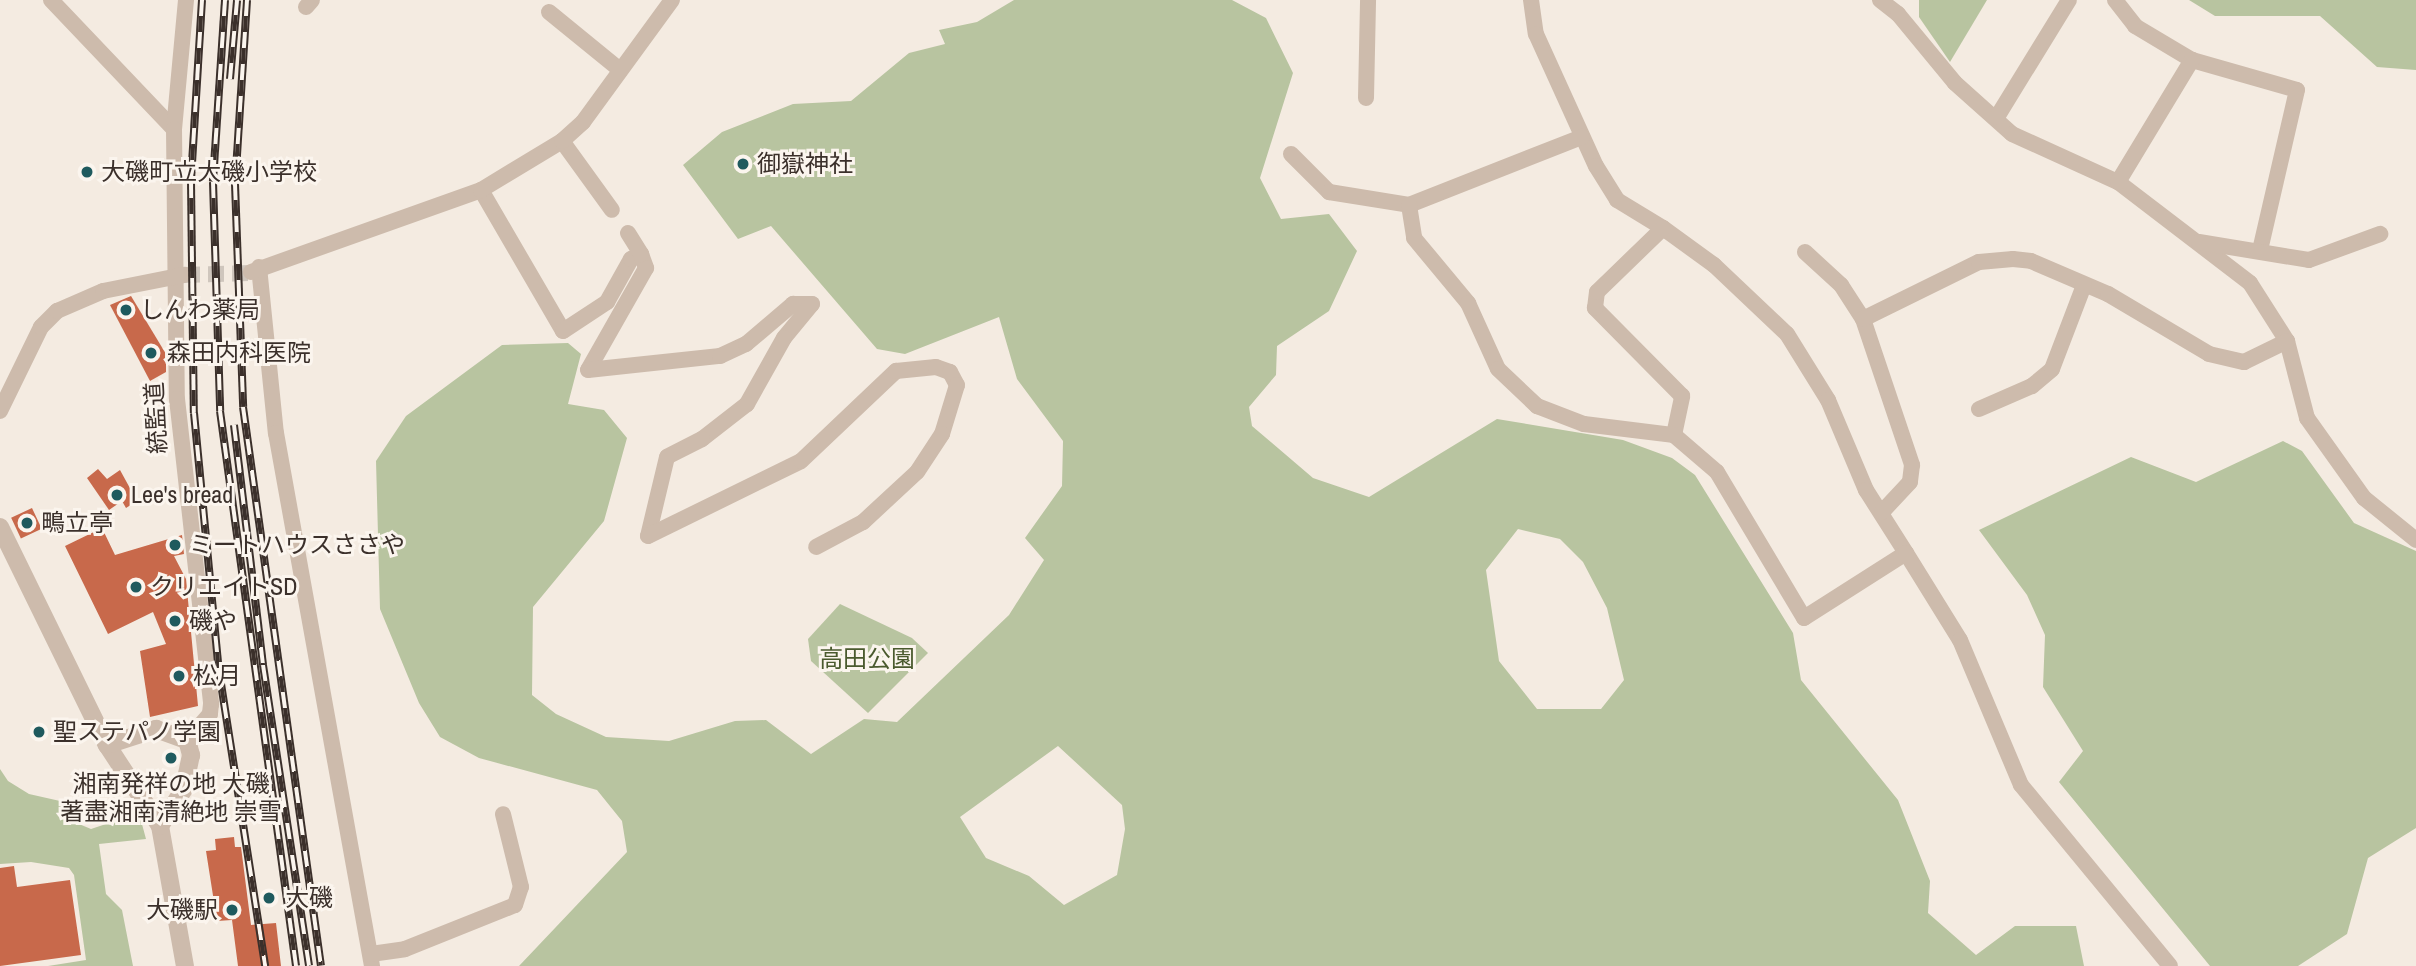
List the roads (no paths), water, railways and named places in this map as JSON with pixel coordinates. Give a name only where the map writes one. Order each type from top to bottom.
[{"type":"street","points":[[51,0],[174,129]]},
{"type":"street","name":"統監道","points":[[186,0],[174,129],[183,485],[211,704],[210,714],[187,740]]},
{"type":"street","points":[[503,814],[521,887],[515,905],[371,960],[276,433],[255,270],[481,190],[562,141],[672,0]]},
{"type":"street","points":[[1366,98],[1368,0]]},
{"type":"street","points":[[1531,0],[1536,34],[1582,137],[1617,200],[1663,228],[1714,265],[1787,334],[1828,400],[1866,490],[1960,640],[2021,785],[2170,966]]},
{"type":"street","points":[[1880,0],[1903,7],[1955,83],[2031,146],[2118,182],[2250,283],[2287,341],[2307,418],[2364,498],[2416,540]]},
{"type":"street","points":[[1997,117],[2069,0]]},
{"type":"street","points":[[2115,0],[2135,26],[2192,60],[2297,90],[2260,250]]},
{"type":"street","points":[[549,12],[620,70]]},
{"type":"street","points":[[2118,182],[2192,60]]},
{"type":"street","points":[[1291,154],[1329,192],[1409,205],[1582,137]]},
{"type":"street","points":[[562,141],[612,210]]},
{"type":"street","points":[[481,190],[563,331],[607,302],[631,259],[641,254]]},
{"type":"street","points":[[1409,205],[1414,238],[1468,303],[1498,369],[1537,406],[1584,424],[1674,435],[1717,472],[1804,618],[1906,553]]},
{"type":"street","points":[[1663,228],[1597,292],[1594,303],[1682,396],[1674,435]]},
{"type":"street","points":[[628,233],[646,268],[588,370],[720,356],[746,344],[793,304],[811,304],[784,338],[747,404],[702,439],[667,457],[648,536],[801,461],[896,371],[936,367],[954,379],[942,434],[917,472],[863,522],[816,547]]},
{"type":"street","points":[[2197,241],[2309,260],[2380,234]]},
{"type":"street","points":[[1805,252],[1841,285],[1864,319],[1912,465],[1910,482],[1882,512]]},
{"type":"street","points":[[1864,319],[1979,262],[2032,261],[2084,285],[2209,354],[2244,362],[2287,341]]},
{"type":"street","points":[[0,411],[31,344],[57,311],[103,291],[179,275]]},
{"type":"street","points":[[1979,409],[2032,386],[2052,369],[2084,285]]},
{"type":"street","points":[[0,527],[107,745],[160,825],[185,966]]},
{"type":"street","points":[[107,745],[156,729],[187,740],[191,755],[184,789],[160,825]]},
{"type":"tunnel","points":[[184,275],[250,273]]},
{"type":"railway","points":[[202,0],[191,182],[194,413],[219,671],[265,966]]},
{"type":"railway","points":[[225,0],[213,182],[220,411],[296,966]]},
{"type":"railway","points":[[230,79],[237,0]]},
{"type":"railway","points":[[247,0],[235,184],[243,407],[321,966]]},
{"type":"railway","points":[[234,425],[263,665],[309,966]]},
{"type":"place","name":"御嶽神社","points":[[743,164]]},
{"type":"place","name":"大磯町立大磯小学校","points":[[87,172]]},
{"type":"place","name":"しんわ薬局","points":[[126,310]]},
{"type":"place","name":"森田内科医院","points":[[151,353]]},
{"type":"place","name":"Lee's bread","points":[[117,495]]},
{"type":"place","name":"鴫立亭","points":[[27,523]]},
{"type":"place","name":"ミートハウスささや","points":[[175,545]]},
{"type":"place","name":"クリエイトSD","points":[[136,587]]},
{"type":"place","name":"磯や","points":[[175,621]]},
{"type":"place","name":"松月","points":[[179,676]]},
{"type":"place","name":"聖ステパノ学園","points":[[39,732]]},
{"type":"place","name":"湘南発祥の地 大磯 著盡湘南清絶地 崇雪","points":[[171,758]]},
{"type":"place","name":"大磯","points":[[269,898]]},
{"type":"place","name":"大磯駅","points":[[232,910]]},
{"type":"park label","name":"高田公園","points":[[867,659]]}]
